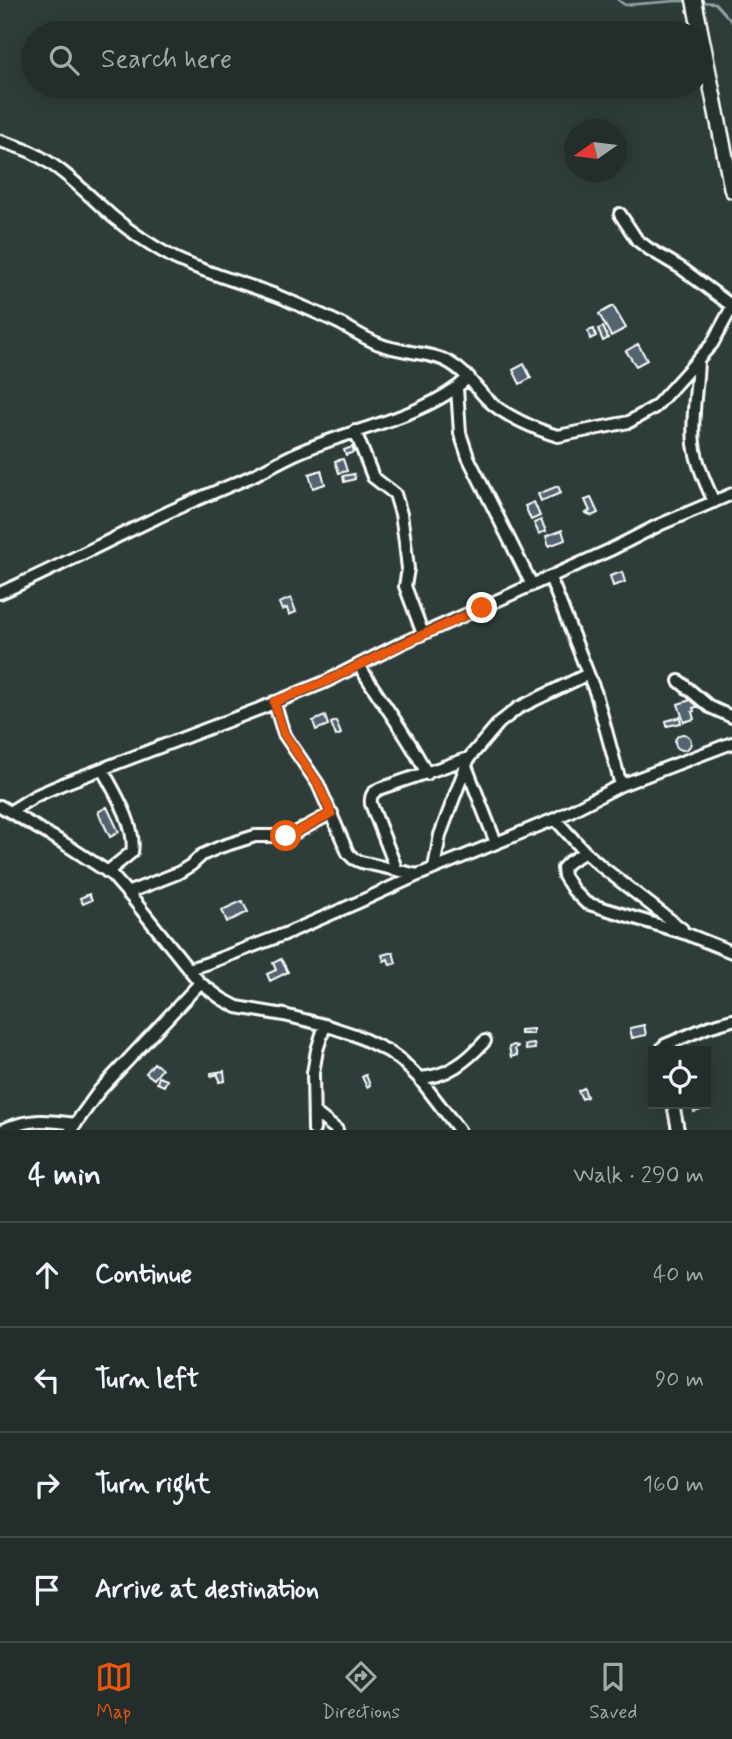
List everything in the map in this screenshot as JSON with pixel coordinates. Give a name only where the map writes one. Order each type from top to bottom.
[{"type":"street","points":[[711,85],[732,190]]},
{"type":"street","points":[[0,141],[35,154],[75,181],[139,237],[178,259],[204,271],[280,297],[340,323],[377,344],[443,359],[469,377],[488,400],[502,411],[558,436],[629,422],[654,407],[712,344],[732,306],[681,268],[637,240],[620,214]]},
{"type":"street","points":[[698,361],[694,444],[701,472],[714,502]]},
{"type":"street","points":[[0,593],[294,454],[436,401],[469,377]]},
{"type":"street","points":[[457,388],[460,433],[468,457],[532,585]]},
{"type":"street","points":[[355,431],[373,477],[395,494],[401,514],[408,569],[405,586],[423,634]]},
{"type":"street","points":[[5,809],[325,682],[423,634],[732,494]]},
{"type":"street","points":[[550,578],[596,694],[621,785]]},
{"type":"street","points":[[359,665],[410,742],[427,774]]},
{"type":"street","points":[[434,868],[440,835],[468,762],[499,723],[519,708],[588,674]]},
{"type":"street","points":[[679,681],[710,707],[732,717]]},
{"type":"street","points":[[274,702],[284,734],[318,784],[348,853],[354,859],[418,874]]},
{"type":"street","points":[[189,969],[285,934],[418,874],[555,819],[621,785],[732,743]]},
{"type":"street","points":[[396,868],[371,804],[373,793],[468,762]]},
{"type":"street","points":[[468,762],[496,843]]},
{"type":"street","points":[[102,769],[125,814],[134,843],[132,852],[107,872]]},
{"type":"street","points":[[5,809],[107,872],[127,892],[200,983],[222,999],[237,1007],[284,1014],[325,1025],[355,1035],[388,1051],[419,1078],[459,1130]]},
{"type":"street","points":[[127,892],[178,873],[202,855],[220,847],[255,836],[286,836],[331,813]]},
{"type":"street","points":[[555,819],[585,852],[687,934]]},
{"type":"street","points":[[585,852],[562,868],[564,876],[582,901],[687,934],[732,953]]},
{"type":"street","points":[[2,1130],[32,1120],[74,1127],[100,1091],[200,983]]},
{"type":"street","points":[[664,1046],[732,1020]]},
{"type":"street","points":[[314,1130],[313,1073],[325,1025]]},
{"type":"street","points":[[419,1078],[432,1078],[450,1070],[470,1057],[485,1041]]},
{"type":"street","points":[[674,1109],[678,1130]]},
{"type":"street","points":[[314,1112],[337,1130]]},
{"type":"building","points":[[613,306],[626,328],[611,336],[599,314]]},
{"type":"building","points":[[603,327],[608,338],[603,341],[598,329]]},
{"type":"building","points":[[594,329],[596,336],[590,339],[588,331]]},
{"type":"building","points":[[638,344],[647,360],[636,366],[626,351]]},
{"type":"building","points":[[524,364],[531,378],[520,384],[513,370]]},
{"type":"building","points":[[352,447],[354,452],[346,455],[344,450]]},
{"type":"building","points":[[343,459],[347,471],[339,473],[335,461]]},
{"type":"building","points":[[321,470],[325,484],[313,488],[309,474]]},
{"type":"building","points":[[354,474],[355,479],[344,482],[343,476]]},
{"type":"building","points":[[558,486],[561,493],[541,501],[538,494]]},
{"type":"building","points":[[591,498],[598,513],[592,516],[586,513],[590,511],[585,500]]},
{"type":"building","points":[[534,502],[540,516],[531,520],[525,506]]},
{"type":"building","points":[[541,520],[546,531],[539,534],[534,523]]},
{"type":"building","points":[[562,530],[565,540],[549,546],[546,536]]},
{"type":"building","points":[[622,572],[625,582],[613,586],[610,576]]},
{"type":"building","points":[[291,598],[296,612],[289,615],[287,608],[282,610],[279,603]]},
{"type":"building","points":[[697,698],[700,706],[693,708],[694,719],[684,722],[678,704]]},
{"type":"building","points":[[325,716],[328,725],[316,730],[313,721]]},
{"type":"building","points":[[680,717],[681,723],[667,726],[666,721]]},
{"type":"building","points":[[336,721],[341,734],[336,736],[331,723]]},
{"type":"building","points":[[683,734],[691,742],[683,750],[675,742]]},
{"type":"building","points":[[107,807],[119,832],[110,837],[98,812]]},
{"type":"building","points":[[89,894],[92,900],[83,904],[80,898]]},
{"type":"building","points":[[242,901],[248,912],[227,922],[222,910]]},
{"type":"building","points":[[393,952],[396,963],[390,965],[388,959],[384,961],[382,955]]},
{"type":"building","points":[[281,959],[288,972],[270,981],[267,974],[276,970],[273,963]]},
{"type":"building","points":[[644,1025],[646,1035],[632,1038],[630,1028]]},
{"type":"building","points":[[533,1029],[533,1034],[520,1034],[520,1030]]},
{"type":"building","points":[[534,1044],[535,1049],[526,1050],[525,1045]]},
{"type":"building","points":[[518,1046],[515,1049],[517,1055],[511,1057],[509,1047]]},
{"type":"building","points":[[154,1063],[162,1069],[154,1079],[146,1073]]},
{"type":"building","points":[[224,1071],[225,1081],[219,1082],[218,1074],[211,1076],[211,1073]]},
{"type":"building","points":[[366,1075],[370,1085],[367,1087],[362,1077]]},
{"type":"building","points":[[159,1077],[167,1080],[164,1086],[157,1083]]},
{"type":"building","points":[[584,1088],[587,1097],[582,1099],[578,1091]]},
{"type":"waterway","points":[[618,0],[625,5],[689,1]]},
{"type":"waterway","points":[[699,2],[715,3],[732,22]]},
{"type":"route","points":[[286,836],[331,813],[318,784],[284,734],[274,702],[325,682],[482,608]]}]
